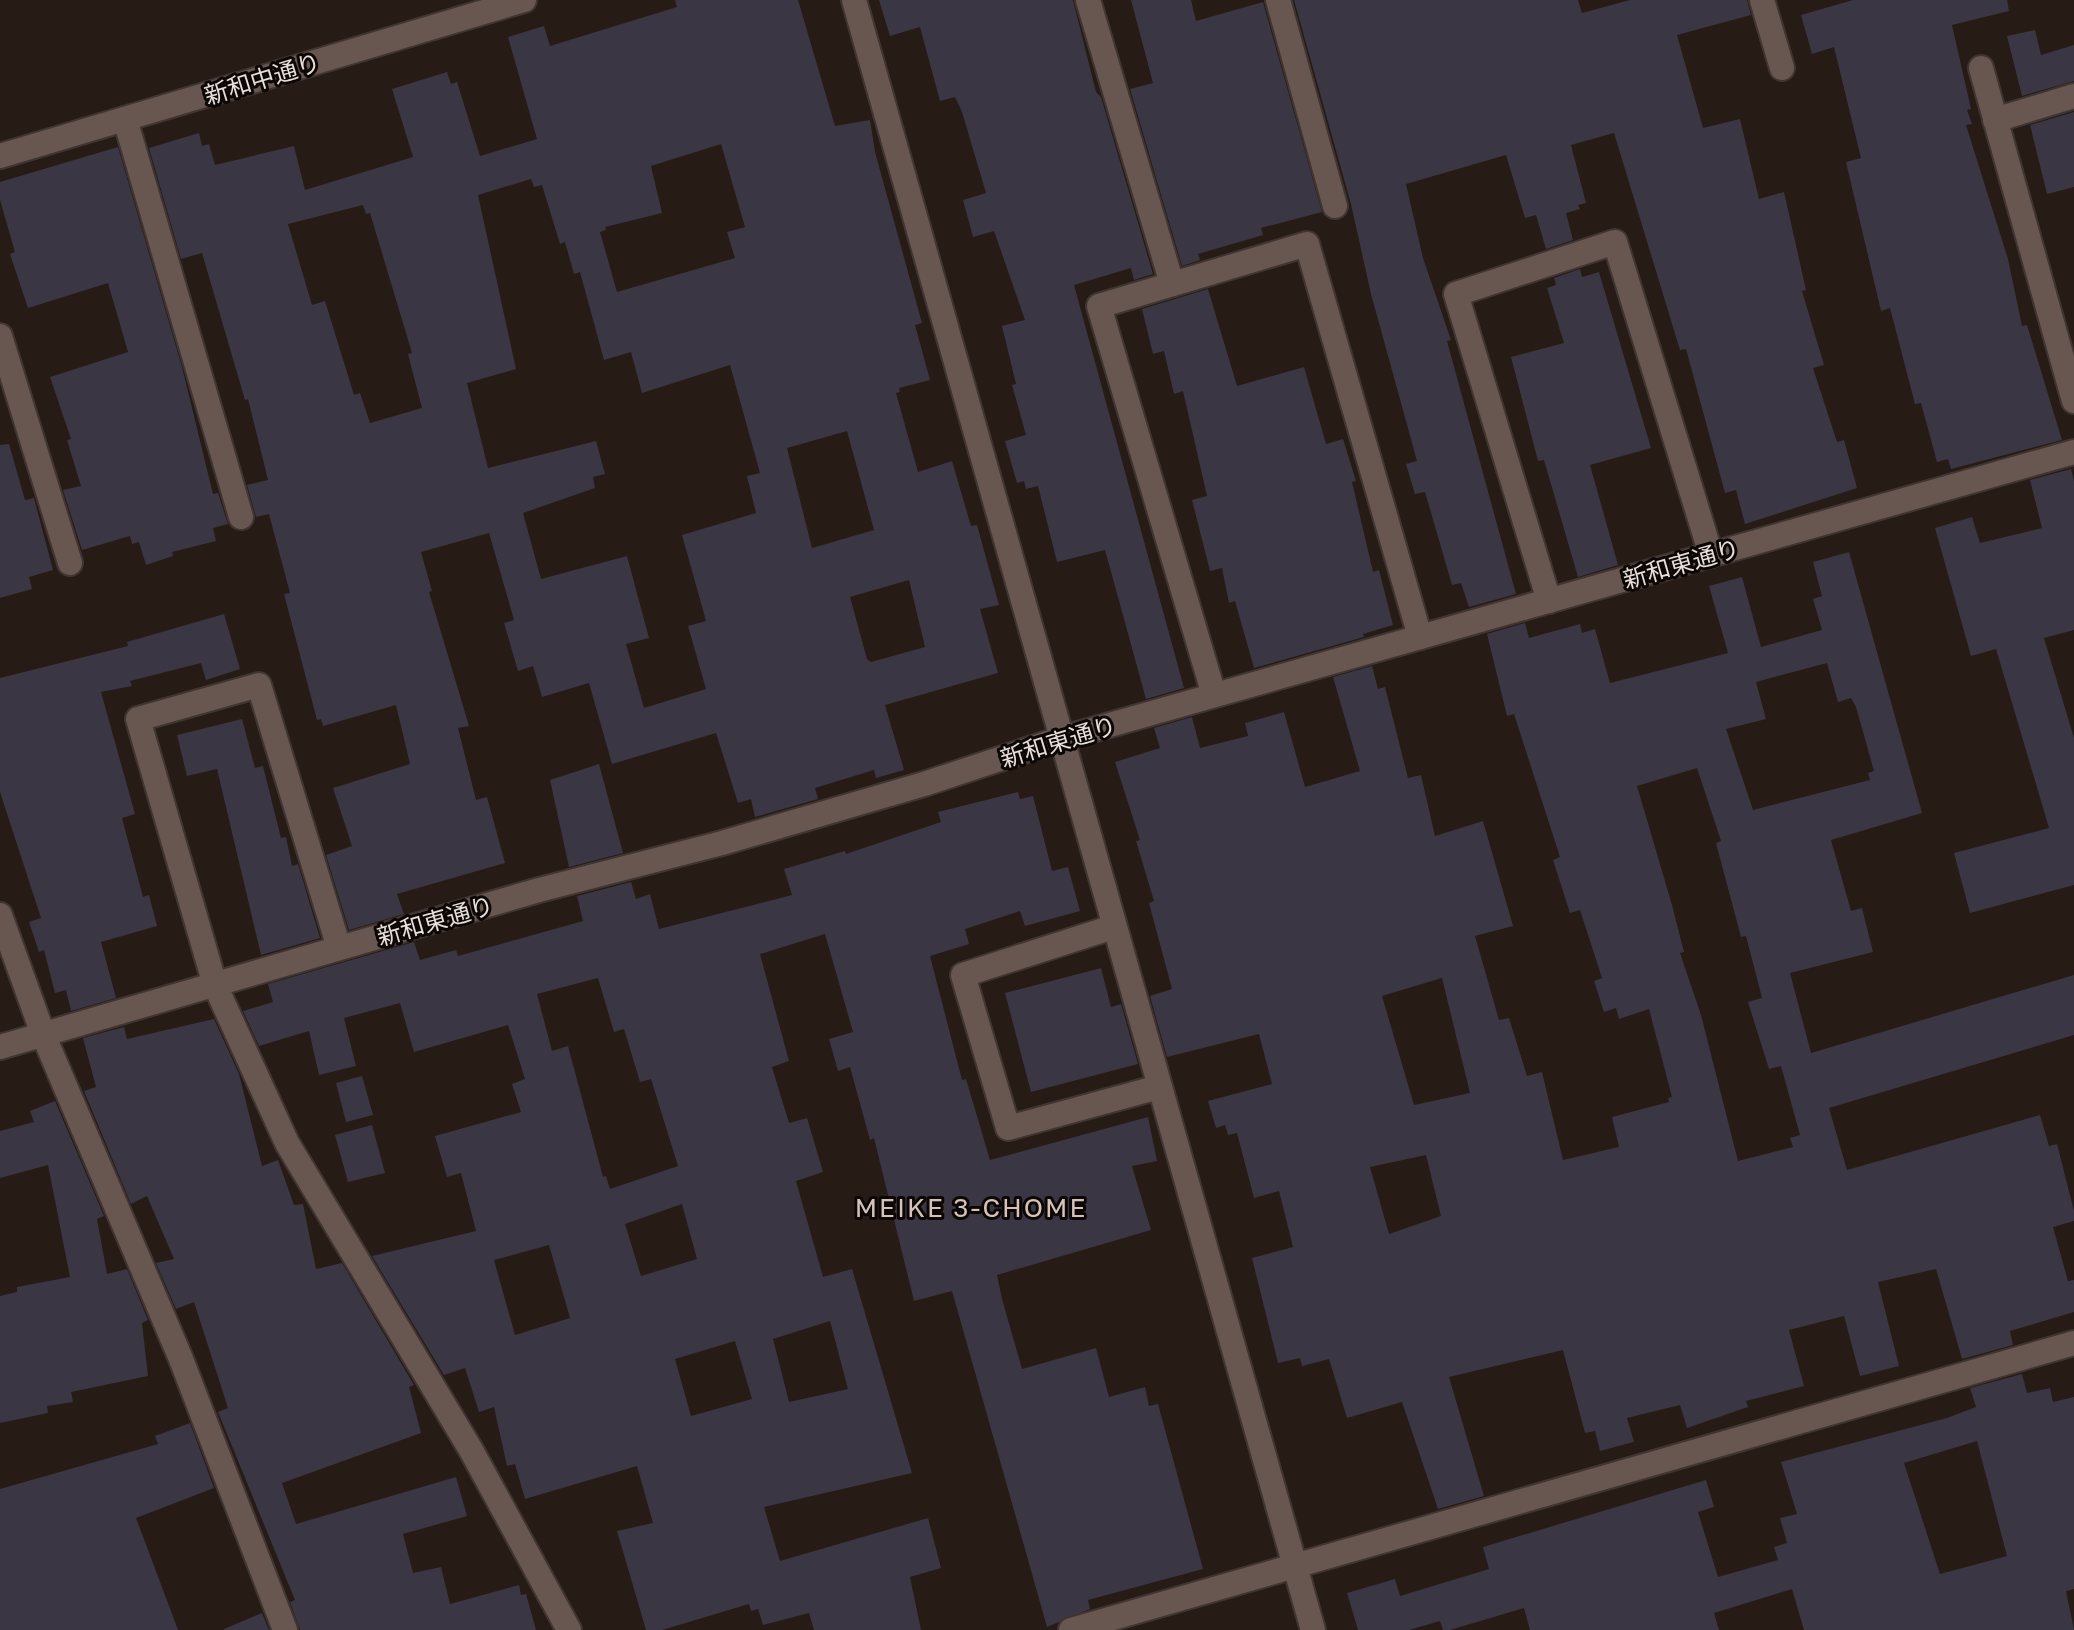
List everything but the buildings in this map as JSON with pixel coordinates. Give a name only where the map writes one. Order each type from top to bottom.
[{"type":"street","name":"新和中通り","points":[[0,156],[524,0]]},
{"type":"street","points":[[854,0],[1313,1630]]},
{"type":"street","points":[[1088,0],[1172,284]]},
{"type":"street","points":[[1278,0],[1335,206]]},
{"type":"street","points":[[1762,0],[1782,68]]},
{"type":"street","points":[[1981,68],[2074,401]]},
{"type":"street","points":[[1995,120],[2074,96]]},
{"type":"street","points":[[125,119],[241,517]]},
{"type":"street","points":[[1549,601],[1456,294],[1615,242],[1711,555]]},
{"type":"street","points":[[1214,695],[1099,306],[1307,244],[1420,637]]},
{"type":"street","points":[[0,336],[70,563]]},
{"type":"street","name":"新和東通り","points":[[0,1047],[539,890],[722,843],[924,784],[1060,739],[2074,452]]},
{"type":"street","points":[[339,948],[259,685],[138,719],[215,985],[287,1143],[471,1450],[569,1630]]},
{"type":"street","points":[[0,915],[43,1034],[181,1359],[285,1630]]},
{"type":"street","points":[[1113,927],[963,975],[1008,1128],[1159,1087]]},
{"type":"street","points":[[1071,1630],[1295,1569],[2074,1343]]},
{"type":"district","name":"MEIKE 3-CHOME","points":[[971,1207]]}]
